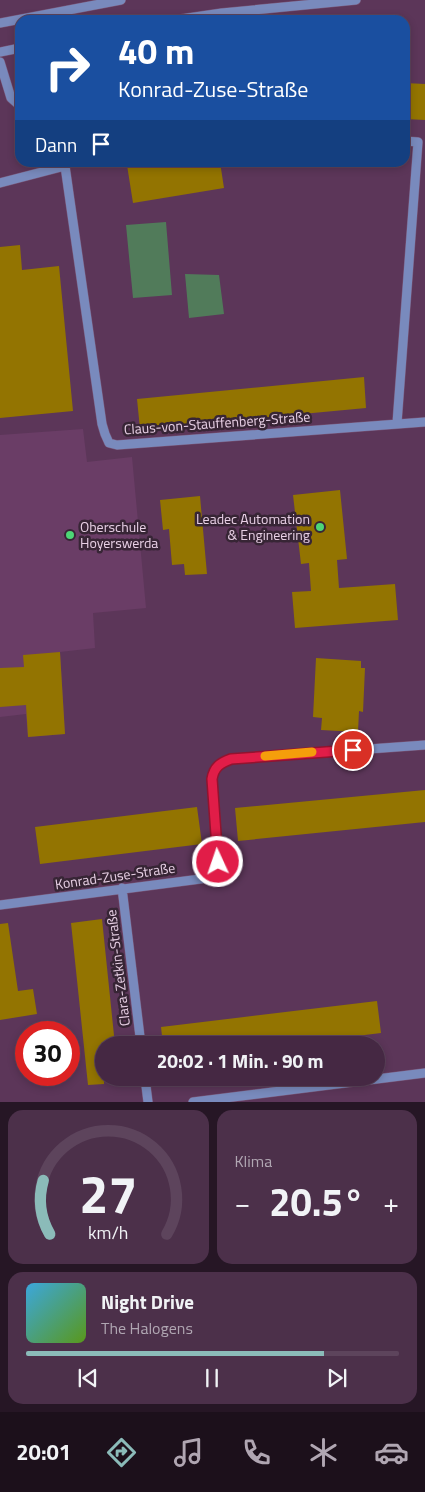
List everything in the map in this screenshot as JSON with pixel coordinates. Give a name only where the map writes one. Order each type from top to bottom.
[{"type":"street","points":[[42,15],[121,0]]},
{"type":"street","points":[[208,15],[356,0]]},
{"type":"street","points":[[0,23],[15,20]]},
{"type":"street","points":[[0,52],[15,49]]},
{"type":"street","points":[[0,62],[11,98],[15,102]]},
{"type":"street","points":[[397,423],[418,142],[410,141]]},
{"type":"street","name":"Claus-von-Stauffenberg-Straße","points":[[0,183],[56,167]]},
{"type":"street","name":"Claus-von-Stauffenberg-Straße","points":[[67,167],[102,424],[104,434],[109,443],[118,445],[425,422]]},
{"type":"street","name":"Konrad-Zuse-Straße","points":[[0,905],[208,878],[218,862],[212,779],[213,773],[220,763],[231,759],[425,745]]},
{"type":"street","name":"Clara-Zetkin-Straße","points":[[122,888],[140,1036]]},
{"type":"street","points":[[193,1102],[425,1073]]},
{"type":"street","points":[[146,1086],[148,1102]]},
{"type":"shaded area","name":"Oberschule Hoyerswerda","points":[[83,429],[87,462],[132,457],[146,608],[93,613],[95,648],[60,652],[65,734],[28,737],[26,714],[0,717],[0,435]]},
{"type":"green space","points":[[166,222],[172,295],[133,298],[126,225]]},
{"type":"green space","points":[[185,274],[219,275],[224,314],[189,318]]},
{"type":"building","points":[[410,83],[425,84],[425,120],[410,119]]},
{"type":"building","points":[[127,167],[221,167],[224,188],[133,203]]},
{"type":"building","points":[[20,245],[22,270],[59,266],[73,411],[0,418],[0,247]]},
{"type":"building","points":[[364,377],[366,408],[140,429],[137,399]]},
{"type":"building","points":[[340,490],[347,559],[337,560],[339,588],[395,584],[398,620],[295,628],[292,592],[311,591],[309,563],[301,564],[293,495]]},
{"type":"building","points":[[200,496],[207,574],[185,575],[184,564],[172,565],[169,529],[163,530],[160,500]]},
{"type":"building","points":[[60,652],[65,734],[28,737],[26,705],[0,707],[0,668],[24,667],[23,655]]},
{"type":"building","points":[[316,658],[361,661],[361,668],[365,668],[363,712],[359,711],[358,732],[321,730],[322,718],[313,717]]},
{"type":"building","points":[[425,790],[425,822],[238,841],[235,808]]},
{"type":"building","points":[[197,807],[202,844],[40,864],[35,827]]},
{"type":"building","points":[[102,919],[114,1036],[95,1036],[95,1085],[88,1085],[71,923]]},
{"type":"building","points":[[8,923],[18,991],[33,989],[37,1014],[0,1020],[0,924]]},
{"type":"building","points":[[377,1001],[381,1033],[357,1036],[162,1036],[161,1027]]},
{"type":"slow traffic","points":[[265,756],[312,752]]},
{"type":"place","name":"Leadec Automation & Engineering","points":[[320,527]]},
{"type":"place","name":"Oberschule Hoyerswerda","points":[[70,535]]},
{"type":"route","points":[[218,862],[212,779],[213,773],[220,763],[231,759],[282,754],[353,750]]}]
